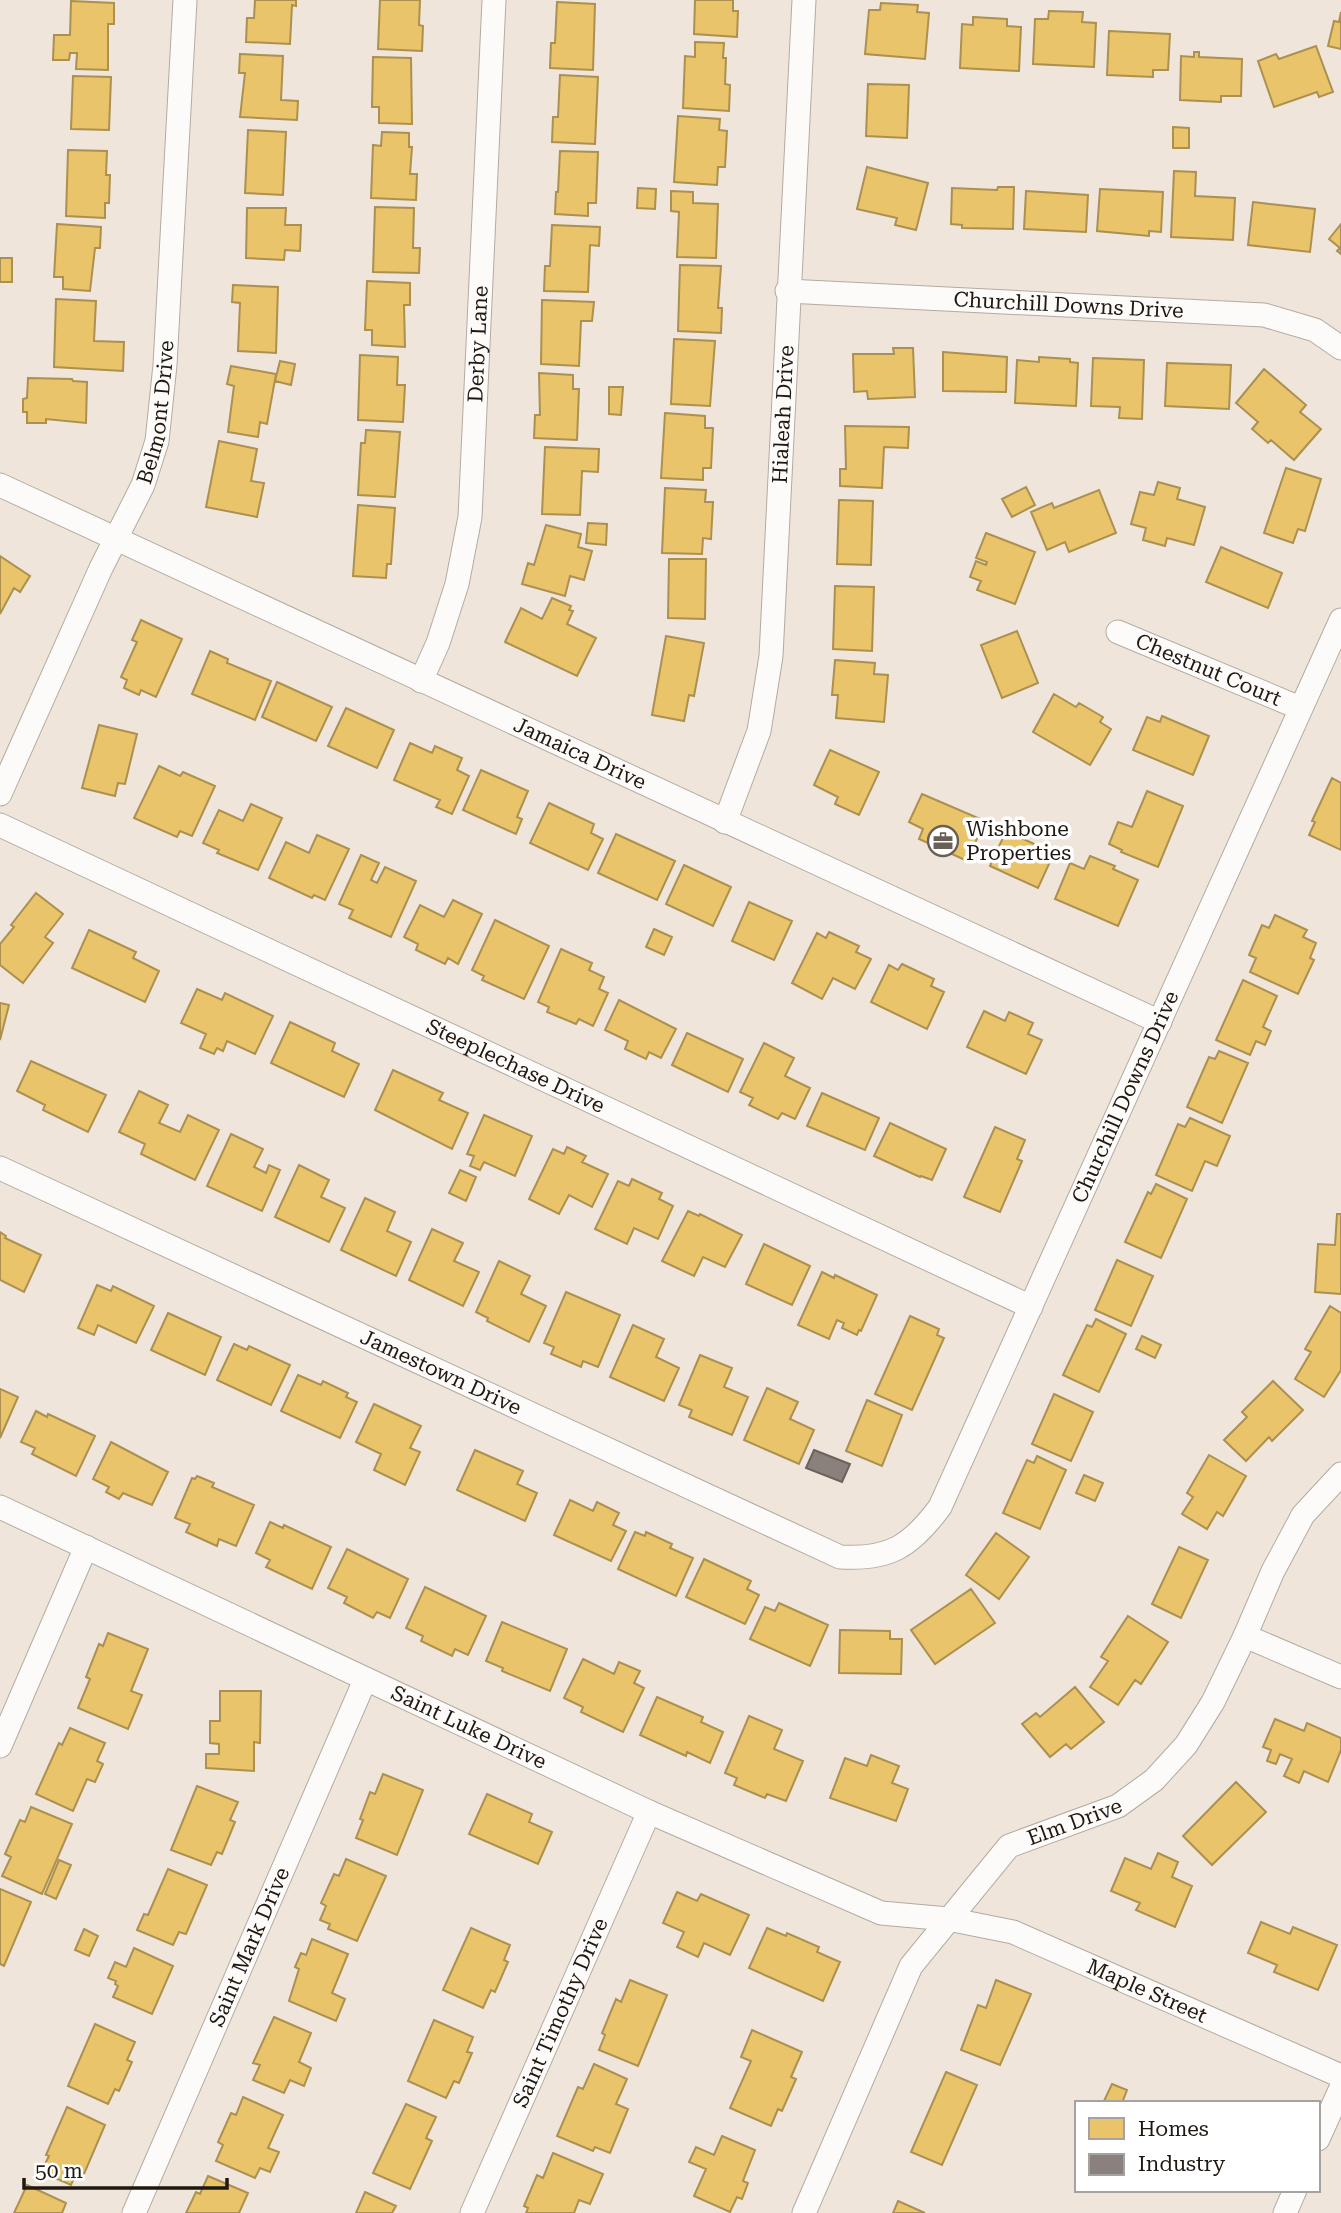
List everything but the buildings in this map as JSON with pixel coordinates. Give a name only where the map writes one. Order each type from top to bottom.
[{"type":"street","name":"Belmont Drive","points":[[0,794],[116,539],[144,485],[157,441],[167,338],[185,0]]},
{"type":"street","name":"Derby Lane","points":[[421,681],[438,643],[457,584],[470,517],[494,0]]},
{"type":"street","name":"Hialeah Drive","points":[[725,822],[759,731],[771,656],[803,0]]},
{"type":"street","name":"Churchill Downs Drive","points":[[787,291],[1264,315],[1315,330],[1341,348]]},
{"type":"street","name":"Jamaica Drive","points":[[0,485],[1160,1022]]},
{"type":"street","name":"Churchill Downs Drive","points":[[888,1553],[907,1544],[922,1531],[940,1507],[1341,620]]},
{"type":"street","name":"Chestnut Court","points":[[1118,632],[1300,708]]},
{"type":"street","name":"Steeplechase Drive","points":[[0,825],[1031,1307]]},
{"type":"street","name":"Jamestown Drive","points":[[0,1168],[840,1557],[864,1558],[888,1553]]},
{"type":"street","name":"Elm Drive","points":[[804,2213],[911,1966],[1009,1846],[1118,1806],[1154,1780],[1186,1745],[1207,1713],[1273,1571],[1303,1515],[1341,1474]]},
{"type":"street","name":"Saint Luke Drive","points":[[0,1507],[649,1812],[881,1913],[948,1919]]},
{"type":"street","points":[[0,1746],[86,1547]]},
{"type":"street","points":[[1245,1636],[1341,1677]]},
{"type":"street","name":"Saint Mark Drive","points":[[135,2213],[365,1680]]},
{"type":"street","name":"Saint Timothy Drive","points":[[472,2213],[649,1812]]},
{"type":"street","name":"Maple Street","points":[[948,1919],[1013,1932],[1341,2076]]},
{"type":"street","points":[[1320,2135],[1341,2088]]},
{"type":"street","points":[[1285,2213],[1294,2192]]},
{"type":"place","name":"Wishbone Properties","points":[[943,841]]}]
